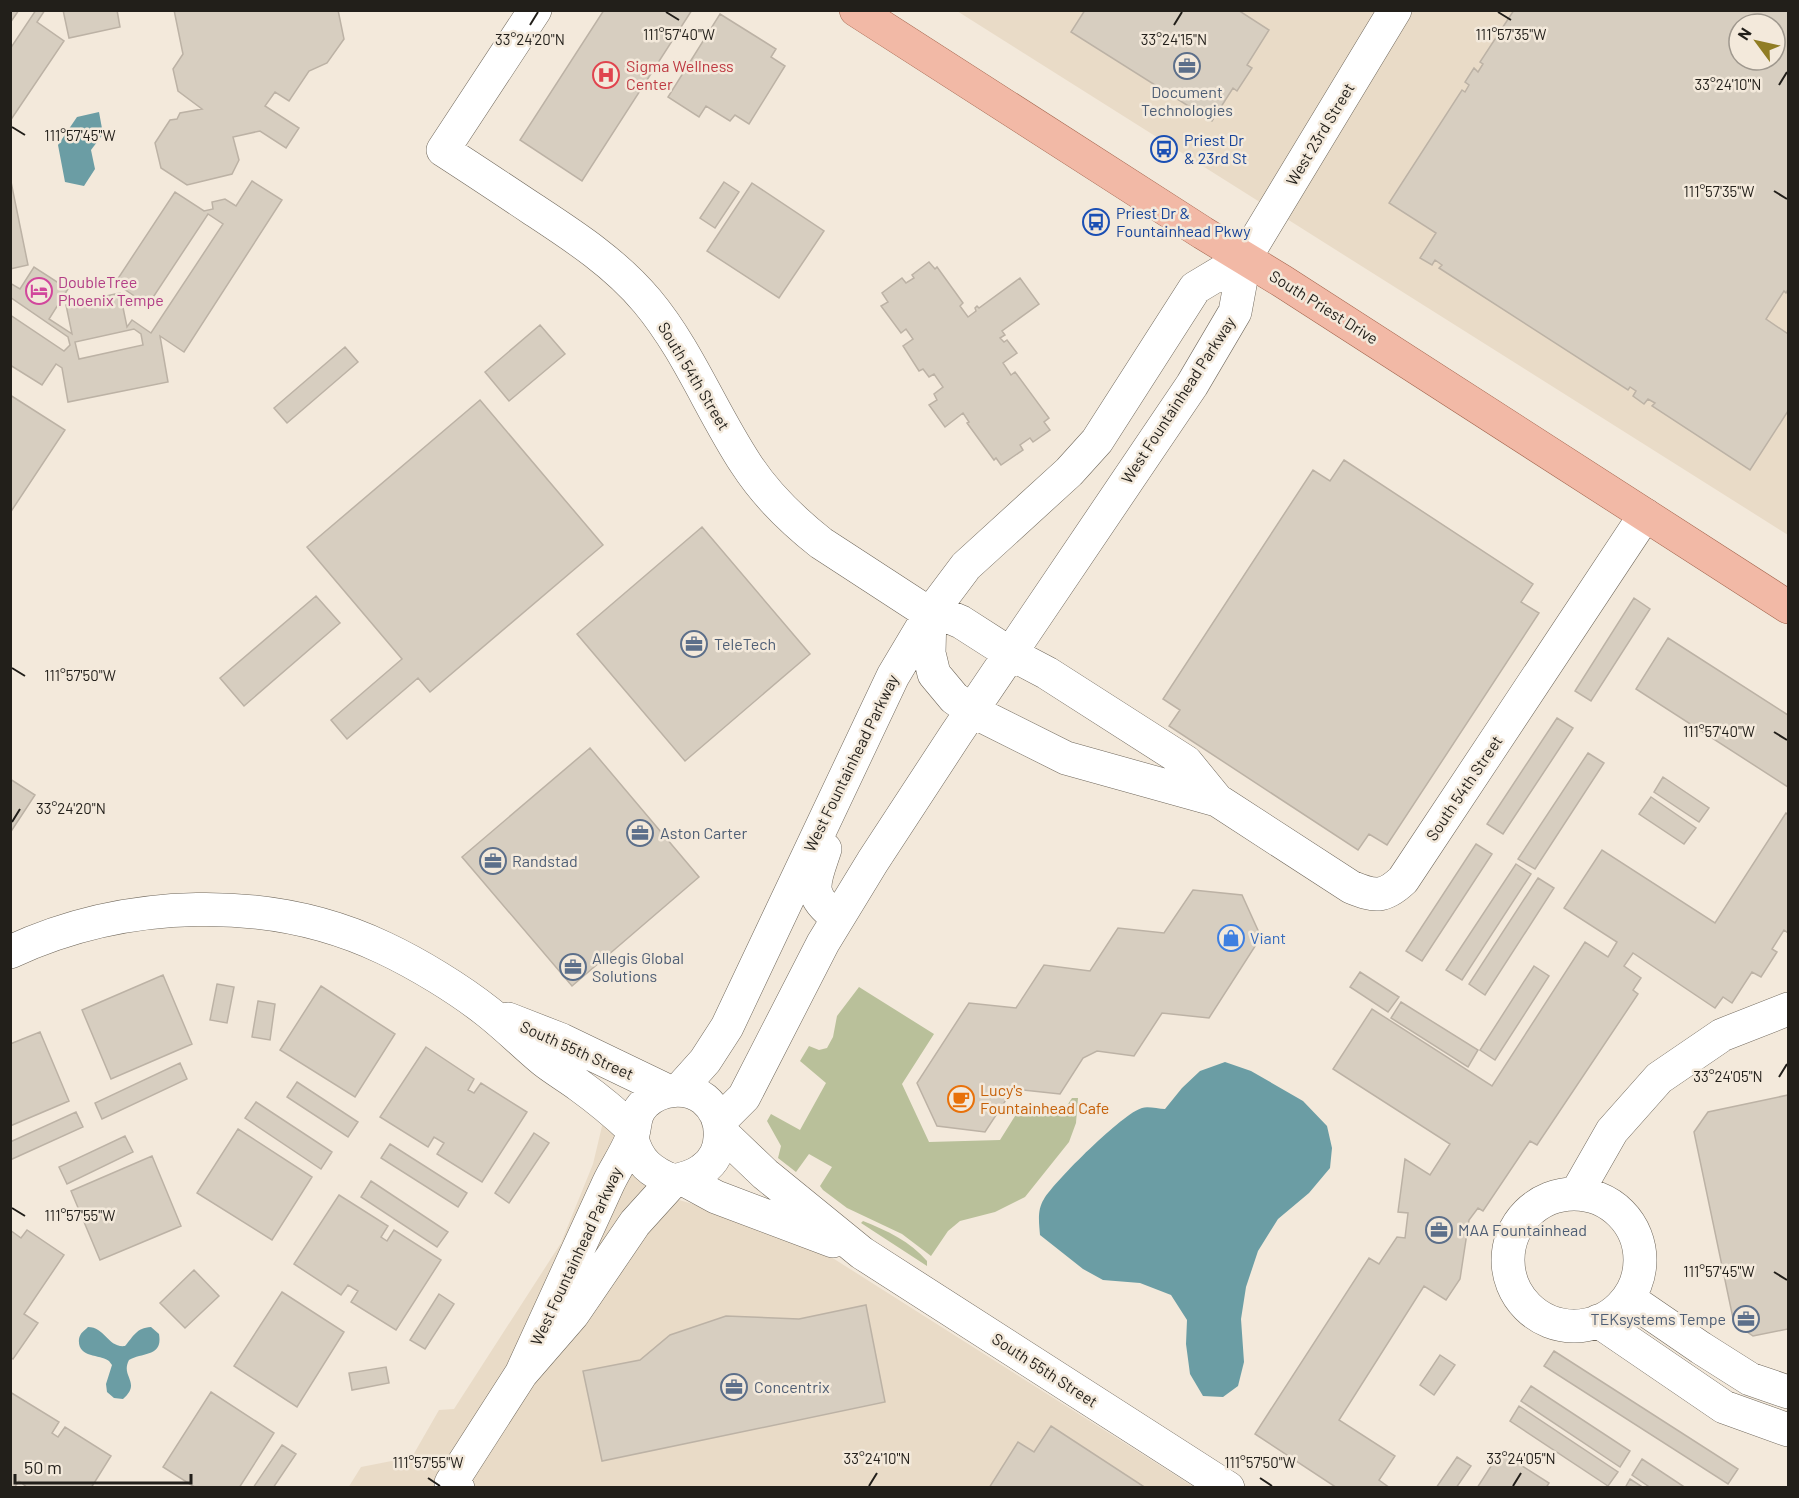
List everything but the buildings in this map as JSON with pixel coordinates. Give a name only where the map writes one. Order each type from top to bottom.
[{"type":"main road","name":"South Priest Drive","points":[[856,10],[1788,608]]},
{"type":"street","name":"South 54th Street","points":[[535,10],[443,150],[572,235],[616,269],[646,301],[670,333],[741,455],[773,500],[820,543],[930,614],[947,616],[961,622],[1011,654],[1047,673],[1186,762],[1217,800]]},
{"type":"street","name":"West 23rd Street","points":[[1245,258],[1395,10]]},
{"type":"street","name":"West Fountainhead Parkway","points":[[673,1091],[705,1061],[727,1027],[832,802],[902,659],[930,614],[966,566],[1069,472],[1097,441],[1195,288],[1245,258]]},
{"type":"street","name":"West Fountainhead Parkway","points":[[720,1127],[744,1097],[807,974],[873,861],[1161,431],[1235,312],[1245,258]]},
{"type":"street","name":"South 54th Street","points":[[930,614],[929,653],[934,674],[954,698],[972,711],[1066,758],[1217,800],[1352,887],[1377,894],[1391,891],[1403,880],[1645,515]]},
{"type":"street","points":[[832,802],[827,840],[814,885],[815,896],[827,910],[838,918]]},
{"type":"street","name":"South 55th Street","points":[[10,952],[77,927],[127,916],[185,910],[237,911],[319,923],[383,948],[434,976],[486,1011],[545,1061],[588,1092],[632,1134]]},
{"type":"street","points":[[1576,1194],[1612,1131],[1659,1078],[1722,1035],[1788,1009]]},
{"type":"street","name":"South 55th Street","points":[[486,1011],[562,1040],[673,1091]]},
{"type":"street","points":[[673,1091],[696,1095],[704,1099],[716,1114],[720,1127],[720,1142],[710,1163],[702,1171],[678,1180],[652,1172],[644,1165],[638,1157],[632,1134],[639,1111],[645,1103],[661,1093],[673,1091]]},
{"type":"street","name":"South 55th Street","points":[[720,1127],[765,1174],[862,1253],[1228,1488]]},
{"type":"street","name":"West Fountainhead Parkway","points":[[458,1488],[451,1483],[521,1374],[632,1134]]},
{"type":"street","name":"West Fountainhead Parkway","points":[[521,1374],[573,1314],[635,1223],[678,1180]]},
{"type":"street","name":"South 55th Street","points":[[678,1180],[862,1253]]},
{"type":"street","points":[[1576,1194],[1593,1196],[1609,1204],[1623,1215],[1633,1229],[1639,1247],[1640,1264],[1636,1281],[1628,1298],[1615,1312],[1598,1321],[1577,1326],[1556,1324],[1536,1314],[1516,1292],[1509,1272],[1508,1255],[1518,1225],[1529,1213],[1558,1196],[1576,1194]]},
{"type":"street","points":[[1628,1298],[1750,1379],[1788,1392]]},
{"type":"street","points":[[1598,1321],[1724,1407],[1788,1430]]},
{"type":"shaded area","points":[[957,11],[1788,11],[1788,535]]},
{"type":"shaded area","points":[[603,1122],[679,1200],[765,1225],[820,1250],[1194,1487],[348,1488],[361,1467],[412,1457],[439,1410],[454,1409],[561,1243],[593,1164]]},
{"type":"green space","points":[[859,987],[934,1034],[902,1084],[929,1142],[1000,1140],[1020,1108],[1066,1107],[1072,1098],[1078,1098],[1076,1123],[1069,1142],[1025,1197],[995,1212],[960,1221],[948,1231],[931,1256],[902,1234],[847,1208],[823,1190],[820,1186],[832,1167],[809,1154],[796,1172],[778,1158],[781,1146],[767,1121],[771,1114],[800,1130],[826,1083],[800,1061],[809,1046],[819,1050],[827,1048],[833,1037],[837,1016]]},
{"type":"green space","points":[[863,1221],[906,1242],[921,1254],[927,1261],[927,1266],[861,1223]]},
{"type":"water","points":[[99,112],[103,134],[91,150],[95,169],[84,186],[65,182],[58,145],[77,117]]},
{"type":"water","points":[[1225,1062],[1251,1071],[1303,1101],[1327,1126],[1332,1148],[1330,1168],[1309,1193],[1278,1219],[1258,1251],[1246,1287],[1241,1319],[1244,1362],[1238,1386],[1223,1397],[1203,1396],[1190,1374],[1186,1344],[1187,1320],[1171,1295],[1140,1283],[1103,1280],[1083,1269],[1040,1235],[1039,1216],[1040,1207],[1051,1190],[1090,1149],[1120,1122],[1142,1108],[1165,1109],[1200,1071]]},
{"type":"water","points":[[88,1327],[99,1330],[119,1346],[125,1346],[142,1329],[151,1327],[159,1334],[158,1347],[155,1350],[129,1360],[127,1371],[131,1388],[123,1399],[114,1398],[107,1392],[106,1384],[112,1365],[109,1361],[90,1355],[79,1345],[80,1335]]},
{"type":"place","name":"Document Technologies","points":[[1187,66]]},
{"type":"place","name":"Sigma Wellness Center","points":[[606,75]]},
{"type":"place","name":"Priest Dr & 23rd St","points":[[1164,149]]},
{"type":"place","name":"Priest Dr & Fountainhead Pkwy","points":[[1096,222]]},
{"type":"place","name":"DoubleTree Phoenix Tempe","points":[[39,291]]},
{"type":"place","name":"TeleTech","points":[[694,644]]},
{"type":"place","name":"Aston Carter","points":[[640,833]]},
{"type":"place","name":"Randstad","points":[[493,861]]},
{"type":"place","name":"Viant","points":[[1231,938]]},
{"type":"place","name":"Allegis Global Solutions","points":[[573,967]]},
{"type":"place","name":"Lucy's Fountainhead Cafe","points":[[961,1099]]},
{"type":"place","name":"MAA Fountainhead","points":[[1439,1230]]},
{"type":"place","name":"TEKsystems Tempe","points":[[1746,1319]]},
{"type":"place","name":"Concentrix","points":[[734,1387]]}]
